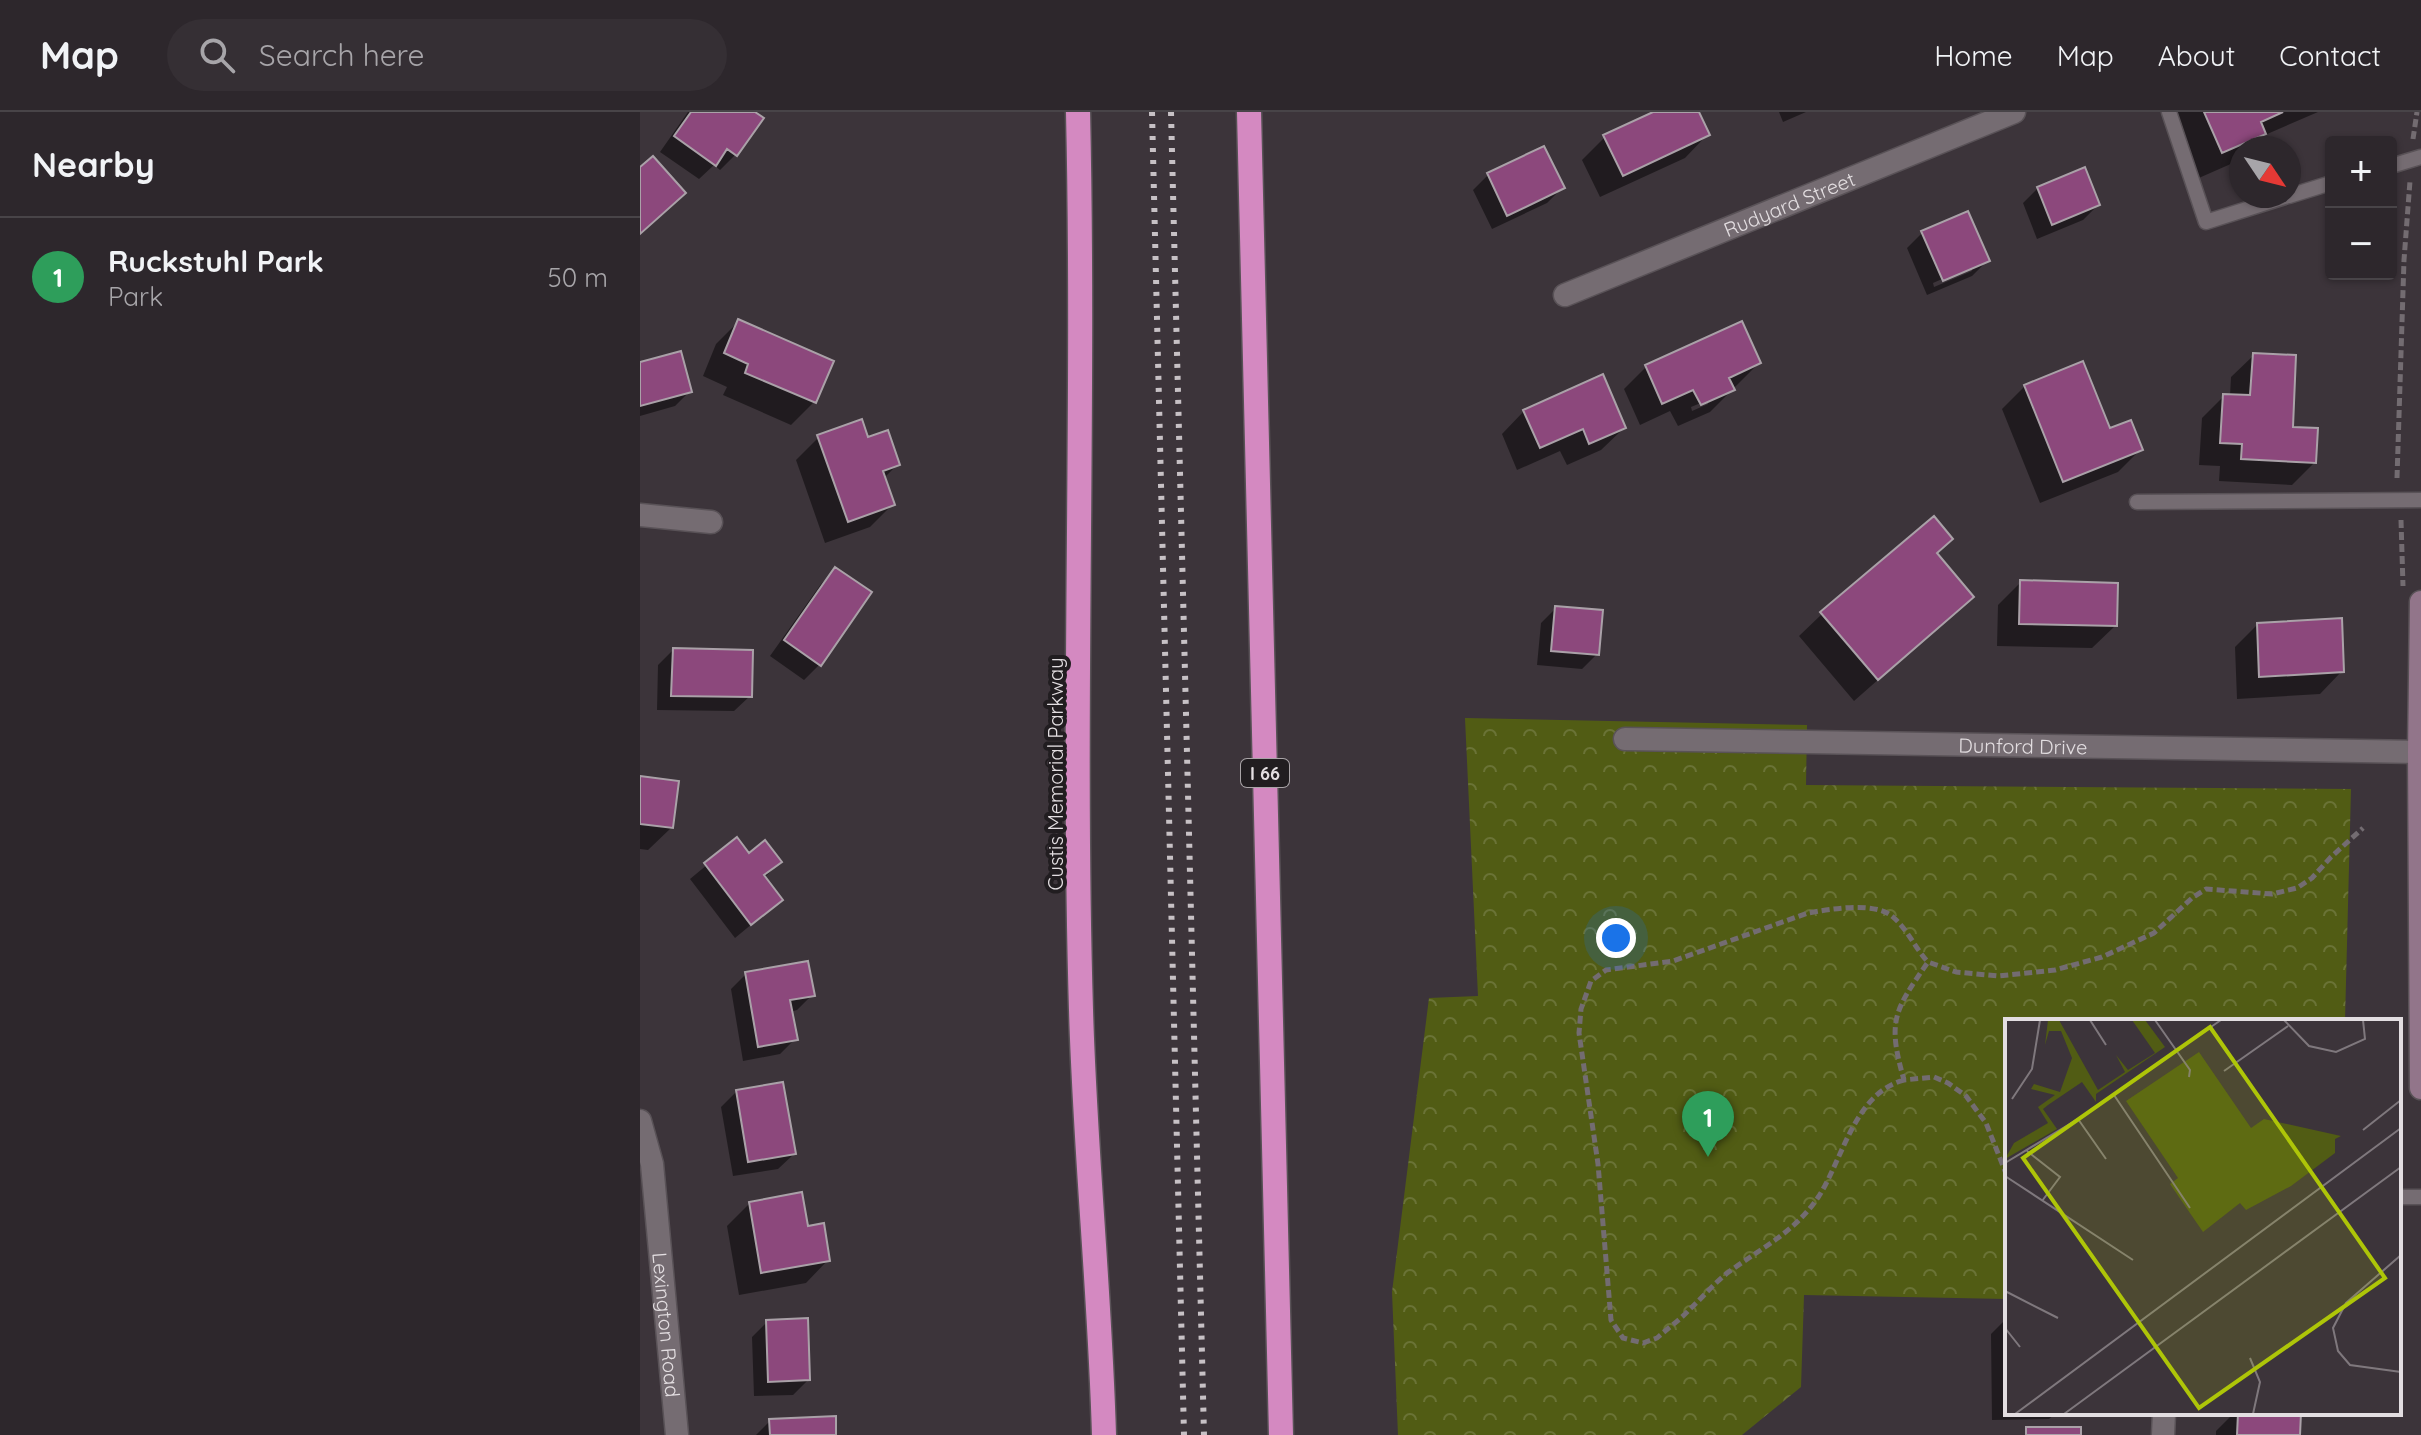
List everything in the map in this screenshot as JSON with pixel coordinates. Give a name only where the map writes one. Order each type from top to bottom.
[{"type":"highway","name":"Custis Memorial Parkway","points":[[1078,112],[1082,270],[1078,631],[1081,1011],[1104,1435]]},
{"type":"highway","name":"I 66","points":[[1249,112],[1281,1435]]},
{"type":"main road","points":[[2421,602],[2421,1088]]},
{"type":"street","name":"Rudyard Street","points":[[1565,295],[2014,112]]},
{"type":"street","points":[[640,515],[711,522]]},
{"type":"street","name":"Dunford Drive","points":[[1625,739],[2419,752]]},
{"type":"street","name":"Lexington Road","points":[[640,1121],[652,1164],[677,1435]]},
{"type":"street","points":[[2163,1435],[2164,1415]]},
{"type":"lane","points":[[2169,112],[2206,222],[2250,208]]},
{"type":"lane","points":[[2301,192],[2325,185]]},
{"type":"lane","points":[[2137,502],[2421,500]]},
{"type":"path","points":[[2397,473],[2404,260],[2416,158],[2417,112]]},
{"type":"path","points":[[2005,1171],[1986,1123],[1966,1096],[1934,1077],[1904,1080],[1888,1086],[1869,1104],[1847,1137],[1820,1194],[1783,1236],[1731,1270],[1657,1338],[1643,1343],[1623,1338],[1611,1320],[1598,1164],[1579,1033],[1581,1009],[1591,981],[1606,970],[1660,964],[1808,913],[1832,910],[1882,909],[1898,922],[1928,962],[1956,972],[1999,976],[2055,970],[2102,957],[2154,933],[2206,889],[2272,894],[2297,888],[2312,878],[2363,828]]},
{"type":"path","points":[[1904,1080],[1895,1050],[1897,1017],[1901,1000],[1928,962]]},
{"type":"green space","points":[[1465,718],[1807,725],[1806,785],[2351,789],[2345,1019],[2005,1019],[2005,1299],[1804,1295],[1801,1387],[1742,1435],[1398,1435],[1392,1292],[1429,998],[1478,996]]},
{"type":"building","points":[[691,112],[755,112],[764,118],[737,156],[727,149],[716,166],[674,136]]},
{"type":"building","points":[[1653,112],[1699,112],[1710,135],[1623,176],[1603,135]]},
{"type":"building","points":[[2204,112],[2283,112],[2261,122],[2266,134],[2229,136],[2229,150],[2222,153]]},
{"type":"building","points":[[1544,146],[1565,188],[1507,216],[1487,173]]},
{"type":"building","points":[[653,156],[686,193],[640,234],[640,167]]},
{"type":"building","points":[[2085,167],[2100,205],[2052,225],[2037,187]]},
{"type":"building","points":[[1968,211],[1990,261],[1943,281],[1921,231]]},
{"type":"building","points":[[738,319],[834,361],[816,403],[745,373],[748,364],[724,353]]},
{"type":"building","points":[[1742,321],[1761,363],[1729,378],[1735,390],[1701,405],[1693,390],[1662,404],[1645,365]]},
{"type":"building","points":[[681,351],[692,392],[640,406],[640,362]]},
{"type":"building","points":[[2253,353],[2296,355],[2293,427],[2318,428],[2316,463],[2241,459],[2242,444],[2220,443],[2223,394],[2250,395]]},
{"type":"building","points":[[2083,361],[2110,428],[2131,420],[2143,450],[2063,482],[2024,385]]},
{"type":"building","points":[[1603,374],[1626,428],[1589,444],[1583,429],[1540,448],[1523,410]]},
{"type":"building","points":[[862,419],[868,437],[888,430],[900,465],[883,471],[895,505],[848,522],[817,435]]},
{"type":"building","points":[[1934,516],[1953,539],[1937,553],[1974,597],[1878,680],[1820,612]]},
{"type":"building","points":[[835,567],[872,592],[821,666],[784,640]]},
{"type":"building","points":[[2020,580],[2118,583],[2117,626],[2019,624]]},
{"type":"building","points":[[1555,606],[1603,610],[1599,655],[1551,651]]},
{"type":"building","points":[[2342,618],[2344,672],[2259,677],[2257,623]]},
{"type":"building","points":[[673,648],[753,650],[752,697],[671,696]]},
{"type":"building","points":[[640,776],[679,781],[673,828],[640,824]]},
{"type":"building","points":[[737,837],[749,853],[765,840],[782,862],[764,875],[783,900],[751,925],[704,863]]},
{"type":"building","points":[[808,961],[815,996],[790,1000],[798,1040],[758,1047],[745,972]]},
{"type":"building","points":[[783,1082],[796,1154],[748,1162],[736,1090]]},
{"type":"building","points":[[802,1192],[808,1226],[824,1223],[830,1261],[761,1273],[749,1202]]},
{"type":"building","points":[[808,1318],[810,1380],[768,1382],[766,1320]]},
{"type":"building","points":[[2238,1415],[2301,1415],[2300,1435],[2237,1435]]},
{"type":"building","points":[[836,1416],[836,1435],[770,1435],[769,1419]]},
{"type":"building","points":[[2026,1427],[2081,1427],[2081,1435],[2026,1435]]},
{"type":"railway","points":[[1152,112],[1184,1435]]},
{"type":"railway","points":[[1171,112],[1204,1435]]},
{"type":"place","name":"Ruckstuhl Park","points":[[1708,1157]]}]
